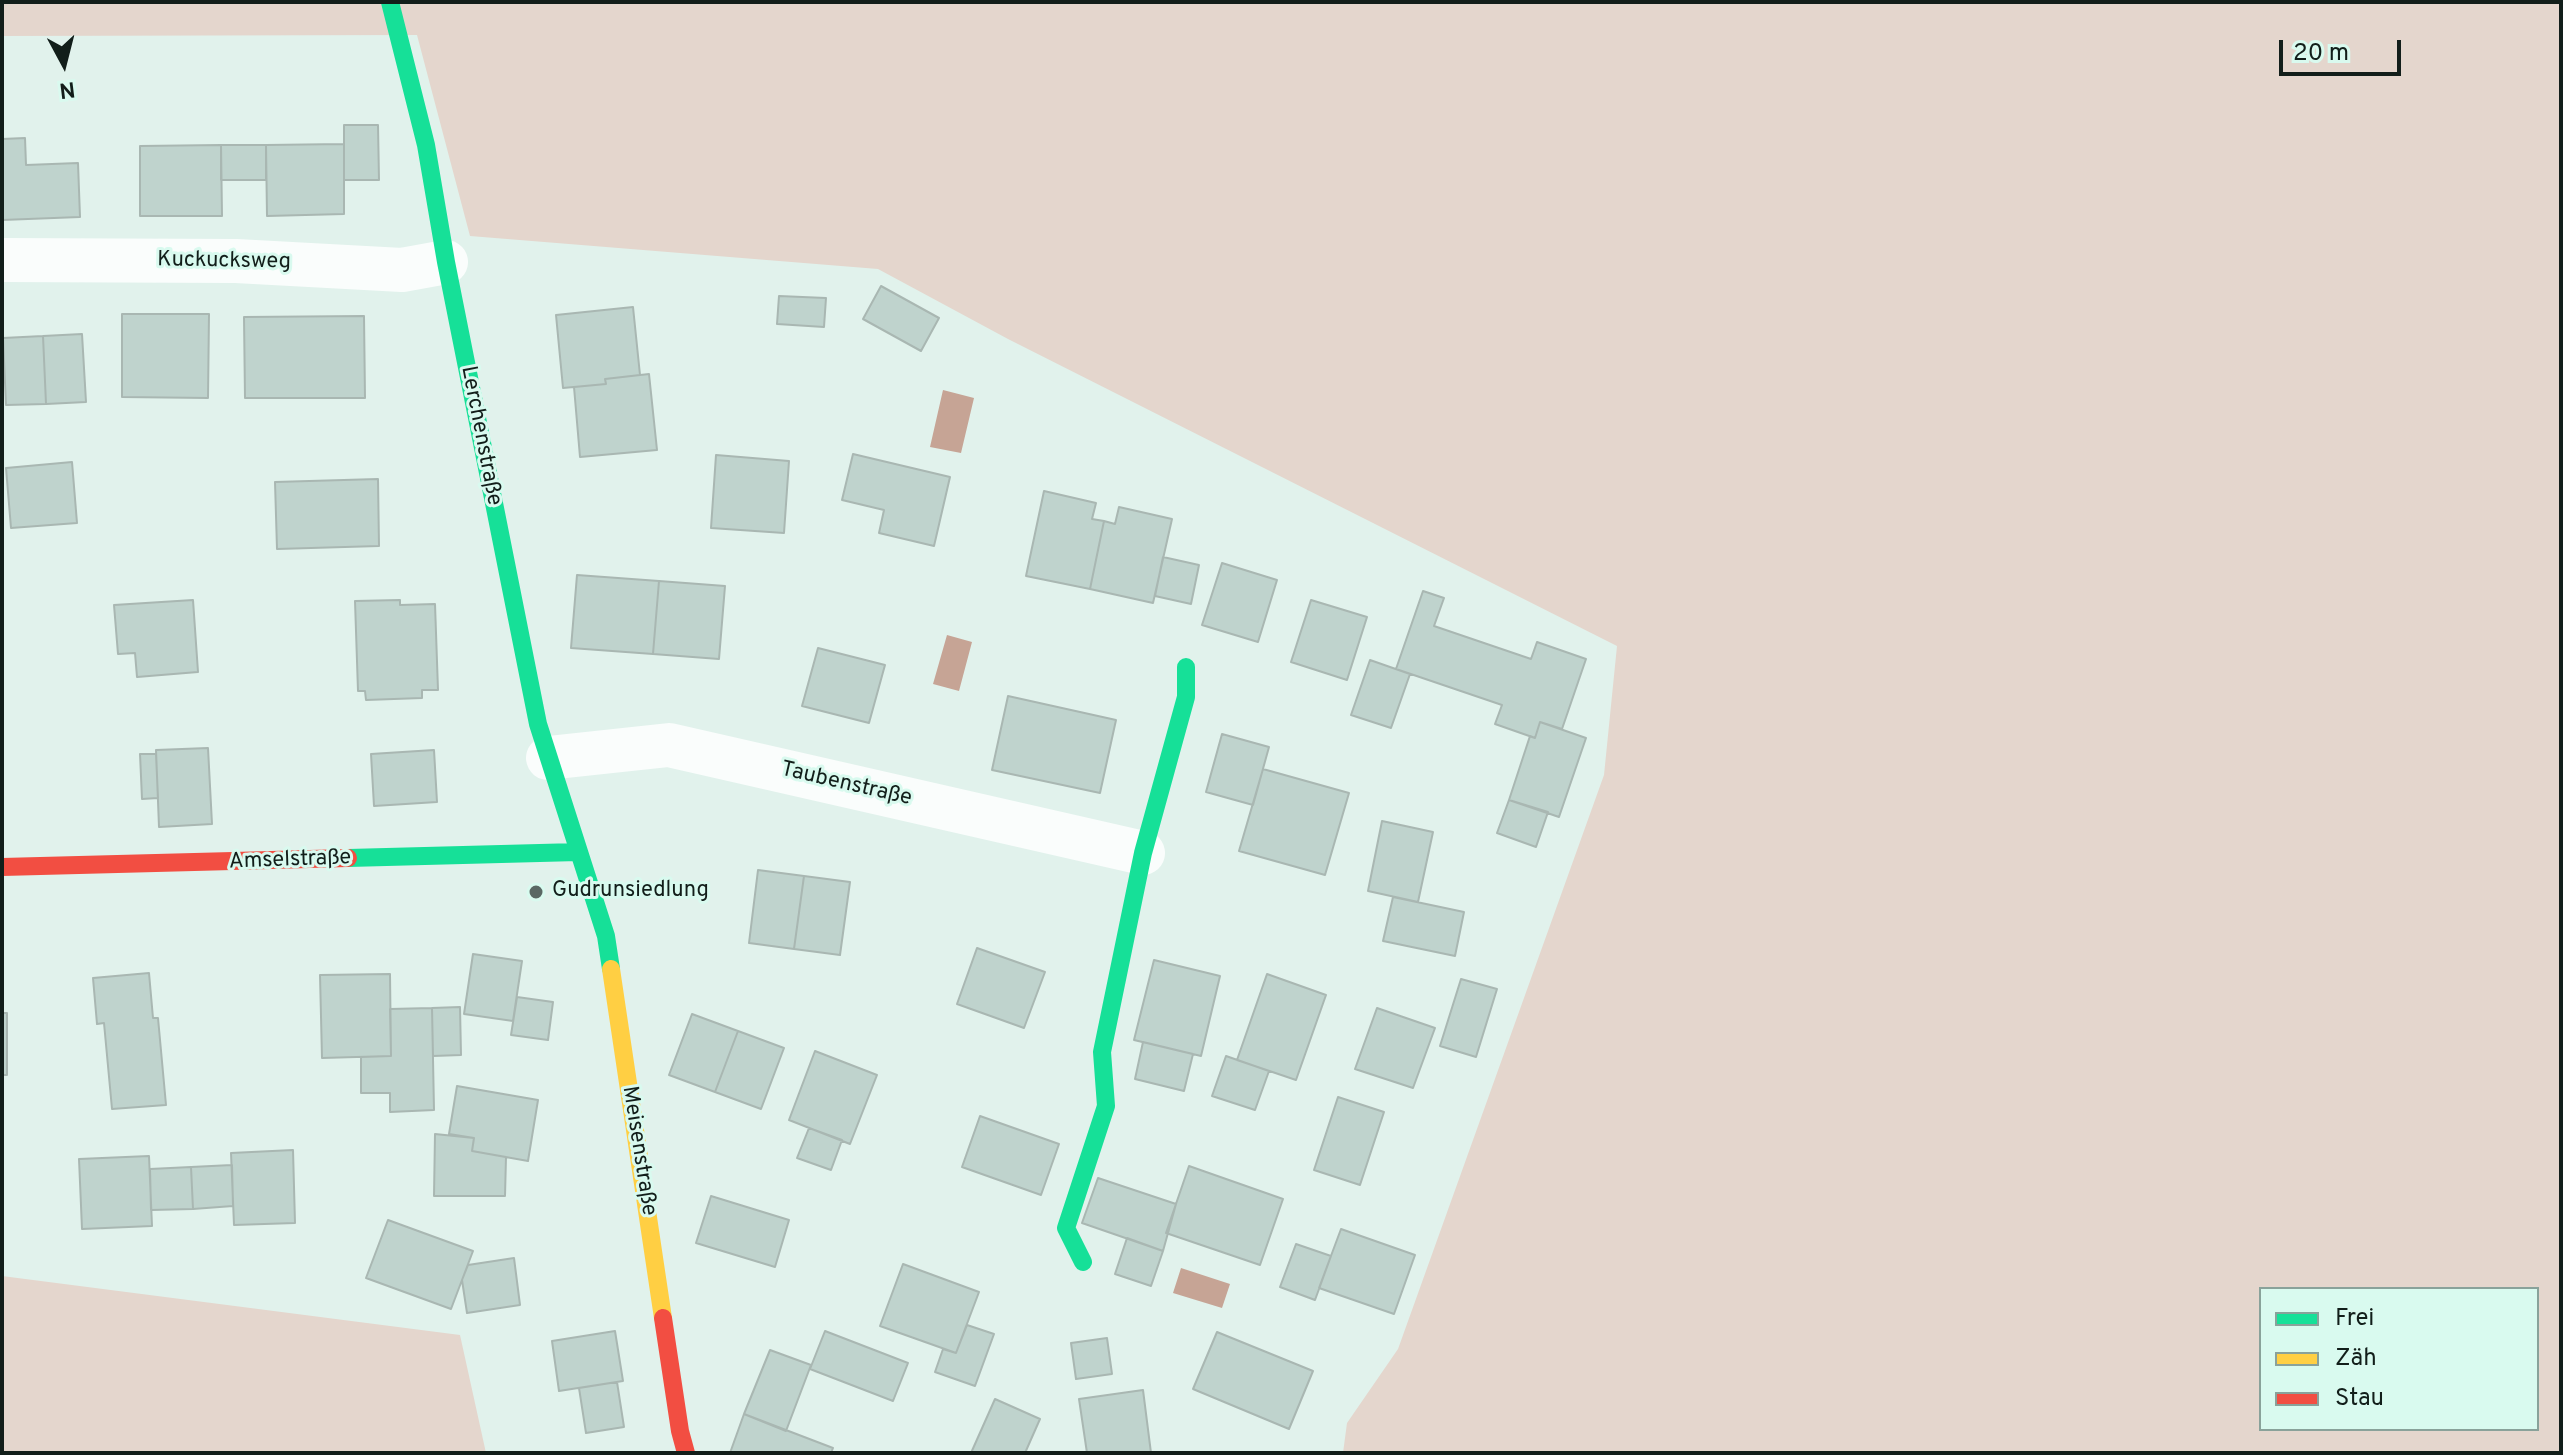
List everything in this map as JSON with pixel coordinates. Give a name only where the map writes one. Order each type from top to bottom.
[{"type":"street","name":"Lerchenstraße","points":[[392,9],[426,145],[446,262],[535,709],[578,852]]},
{"type":"street","name":"Kuckucksweg","points":[[2,260],[236,261],[402,270],[446,262]]},
{"type":"street","points":[[1083,1262],[1066,1228],[1106,1106],[1102,1052],[1143,853],[1186,697],[1186,667]]},
{"type":"street","name":"Taubenstraße","points":[[548,758],[669,745],[1143,853]]},
{"type":"street","name":"Amselstraße","points":[[2,867],[578,852]]},
{"type":"street","name":"Meisenstraße","points":[[578,852],[606,936],[680,1431],[686,1453]]},
{"type":"shaded area","points":[[2,2],[2561,2],[2561,1453],[1343,1453],[1347,1423],[1398,1349],[1604,775],[1617,646],[1008,339],[878,269],[470,236],[417,35],[2,36]]},
{"type":"shaded area","points":[[943,390],[974,398],[961,453],[930,447]]},
{"type":"shaded area","points":[[947,635],[972,642],[959,691],[933,684]]},
{"type":"shaded area","points":[[1181,1268],[1230,1284],[1222,1308],[1173,1293]]},
{"type":"shaded area","points":[[2,1276],[460,1335],[486,1453],[2,1453]]},
{"type":"building","points":[[344,125],[378,125],[379,180],[344,180]]},
{"type":"building","points":[[25,138],[26,165],[78,163],[80,217],[2,220],[2,139]]},
{"type":"building","points":[[344,144],[344,214],[267,216],[266,145]]},
{"type":"building","points":[[221,145],[222,216],[140,216],[140,146]]},
{"type":"building","points":[[221,145],[266,145],[266,180],[221,180]]},
{"type":"building","points":[[881,286],[939,318],[921,351],[863,319]]},
{"type":"building","points":[[779,296],[826,298],[824,327],[777,324]]},
{"type":"building","points":[[633,307],[640,375],[605,379],[606,384],[563,388],[556,315]]},
{"type":"building","points":[[122,314],[209,314],[208,398],[122,397]]},
{"type":"building","points":[[364,316],[365,398],[245,398],[244,317]]},
{"type":"building","points":[[82,334],[86,402],[46,404],[43,336]]},
{"type":"building","points":[[43,336],[46,404],[6,405],[3,338]]},
{"type":"building","points":[[649,374],[657,450],[580,457],[574,387],[606,384],[605,379]]},
{"type":"building","points":[[853,454],[950,477],[934,546],[879,533],[884,510],[842,500]]},
{"type":"building","points":[[716,455],[789,461],[784,533],[711,528]]},
{"type":"building","points":[[72,462],[77,523],[11,528],[6,468]]},
{"type":"building","points":[[378,479],[379,546],[277,549],[275,482]]},
{"type":"building","points":[[1044,491],[1096,503],[1092,519],[1104,521],[1090,589],[1026,576]]},
{"type":"building","points":[[1119,507],[1172,519],[1153,603],[1090,589],[1104,521],[1115,524]]},
{"type":"building","points":[[1163,557],[1199,565],[1191,604],[1155,596]]},
{"type":"building","points":[[1222,563],[1277,580],[1258,642],[1202,625]]},
{"type":"building","points":[[577,575],[659,581],[653,654],[571,648]]},
{"type":"building","points":[[659,581],[725,586],[719,659],[653,654]]},
{"type":"building","points":[[1423,591],[1444,598],[1434,626],[1531,659],[1537,642],[1586,659],[1562,729],[1540,722],[1535,738],[1495,724],[1502,705],[1396,669]]},
{"type":"building","points":[[193,600],[198,672],[137,677],[135,653],[118,654],[114,605]]},
{"type":"building","points":[[400,600],[400,605],[435,604],[438,690],[422,690],[422,698],[366,700],[365,691],[358,691],[355,601]]},
{"type":"building","points":[[1311,600],[1367,617],[1347,680],[1291,662]]},
{"type":"building","points":[[818,648],[885,665],[869,723],[802,706]]},
{"type":"building","points":[[1370,660],[1410,674],[1391,728],[1351,715]]},
{"type":"building","points":[[1008,696],[1116,720],[1100,793],[992,770]]},
{"type":"building","points":[[1540,722],[1586,738],[1559,817],[1509,800],[1530,736],[1535,738]]},
{"type":"building","points":[[1222,734],[1269,747],[1253,805],[1206,792]]},
{"type":"building","points":[[208,748],[212,824],[159,827],[156,750]]},
{"type":"building","points":[[434,750],[437,802],[374,806],[371,754]]},
{"type":"building","points":[[140,754],[156,754],[158,798],[142,799]]},
{"type":"building","points":[[1263,769],[1349,793],[1325,875],[1239,851]]},
{"type":"building","points":[[1509,800],[1548,812],[1536,847],[1497,833]]},
{"type":"building","points":[[1382,821],[1433,832],[1418,902],[1368,891]]},
{"type":"building","points":[[758,870],[804,876],[794,949],[749,943]]},
{"type":"building","points":[[804,876],[850,882],[840,955],[794,949]]},
{"type":"building","points":[[1393,897],[1464,912],[1455,956],[1383,941]]},
{"type":"building","points":[[977,948],[1045,972],[1024,1028],[957,1004]]},
{"type":"building","points":[[473,954],[522,961],[513,1021],[464,1014]]},
{"type":"building","points":[[1154,960],[1220,976],[1201,1056],[1134,1040]]},
{"type":"building","points":[[149,973],[153,1018],[158,1018],[166,1105],[112,1109],[104,1023],[97,1024],[93,978]]},
{"type":"building","points":[[390,974],[391,1056],[322,1058],[320,975]]},
{"type":"building","points":[[1267,974],[1326,995],[1296,1080],[1237,1060]]},
{"type":"building","points":[[1461,979],[1497,989],[1476,1057],[1440,1046]]},
{"type":"building","points":[[517,997],[553,1002],[548,1040],[511,1035]]},
{"type":"building","points":[[460,1007],[461,1055],[433,1056],[432,1008]]},
{"type":"building","points":[[432,1008],[434,1110],[390,1112],[390,1093],[361,1093],[361,1057],[391,1056],[390,1009]]},
{"type":"building","points":[[1377,1008],[1435,1028],[1413,1088],[1355,1069]]},
{"type":"building","points":[[2,1013],[7,1013],[7,1075],[2,1075]]},
{"type":"building","points":[[692,1014],[738,1031],[715,1092],[669,1075]]},
{"type":"building","points":[[738,1031],[784,1048],[761,1109],[715,1092]]},
{"type":"building","points":[[1143,1042],[1193,1054],[1184,1091],[1135,1079]]},
{"type":"building","points":[[815,1051],[877,1075],[850,1144],[789,1120]]},
{"type":"building","points":[[1226,1056],[1269,1071],[1255,1110],[1212,1096]]},
{"type":"building","points":[[457,1086],[538,1100],[528,1161],[472,1151],[474,1138],[449,1134]]},
{"type":"building","points":[[1338,1097],[1384,1112],[1360,1185],[1314,1170]]},
{"type":"building","points":[[980,1116],[1059,1144],[1041,1195],[962,1167]]},
{"type":"building","points":[[809,1128],[842,1140],[831,1170],[797,1158]]},
{"type":"building","points":[[435,1134],[474,1138],[472,1151],[506,1157],[505,1196],[434,1196]]},
{"type":"building","points":[[293,1150],[295,1223],[234,1225],[231,1153]]},
{"type":"building","points":[[149,1156],[152,1226],[82,1229],[79,1159]]},
{"type":"building","points":[[232,1165],[233,1206],[193,1209],[191,1167]]},
{"type":"building","points":[[1189,1166],[1283,1199],[1260,1265],[1166,1233]]},
{"type":"building","points":[[191,1167],[193,1209],[151,1210],[150,1169]]},
{"type":"building","points":[[1098,1178],[1176,1204],[1163,1251],[1082,1223]]},
{"type":"building","points":[[711,1196],[789,1220],[775,1267],[696,1243]]},
{"type":"building","points":[[388,1220],[473,1251],[451,1309],[366,1278]]},
{"type":"building","points":[[1341,1229],[1415,1255],[1394,1314],[1319,1288]]},
{"type":"building","points":[[1127,1238],[1163,1251],[1151,1286],[1115,1274]]},
{"type":"building","points":[[1296,1244],[1331,1256],[1315,1300],[1280,1287]]},
{"type":"building","points":[[514,1258],[520,1305],[467,1313],[462,1280],[468,1265]]},
{"type":"building","points":[[903,1264],[979,1292],[956,1353],[880,1326]]},
{"type":"building","points":[[967,1325],[994,1334],[975,1386],[935,1372],[943,1349],[956,1353]]},
{"type":"building","points":[[615,1331],[623,1381],[559,1391],[552,1341]]},
{"type":"building","points":[[825,1331],[908,1363],[893,1401],[810,1369]]},
{"type":"building","points":[[1217,1332],[1313,1371],[1289,1429],[1193,1389]]},
{"type":"building","points":[[1107,1338],[1112,1374],[1076,1379],[1071,1343]]},
{"type":"building","points":[[770,1350],[811,1365],[786,1431],[744,1414]]},
{"type":"building","points":[[617,1382],[624,1427],[586,1433],[579,1388]]},
{"type":"building","points":[[1143,1390],[1151,1453],[1087,1453],[1079,1399]]},
{"type":"building","points":[[995,1399],[1040,1419],[1025,1453],[971,1453]]},
{"type":"building","points":[[744,1414],[833,1448],[831,1453],[730,1453]]},
{"type":"traffic: fast","points":[[390,2],[426,145],[446,262],[538,724],[606,936],[611,969]]},
{"type":"traffic: fast","points":[[1083,1262],[1066,1228],[1106,1106],[1102,1052],[1143,853],[1186,697],[1186,667]]},
{"type":"traffic: fast","points":[[348,858],[578,852]]},
{"type":"traffic: slow","points":[[611,969],[663,1318]]},
{"type":"traffic: jam","points":[[2,867],[348,858]]},
{"type":"traffic: jam","points":[[663,1318],[686,1453]]},
{"type":"place","name":"Gudrunsiedlung","points":[[536,892]]}]
